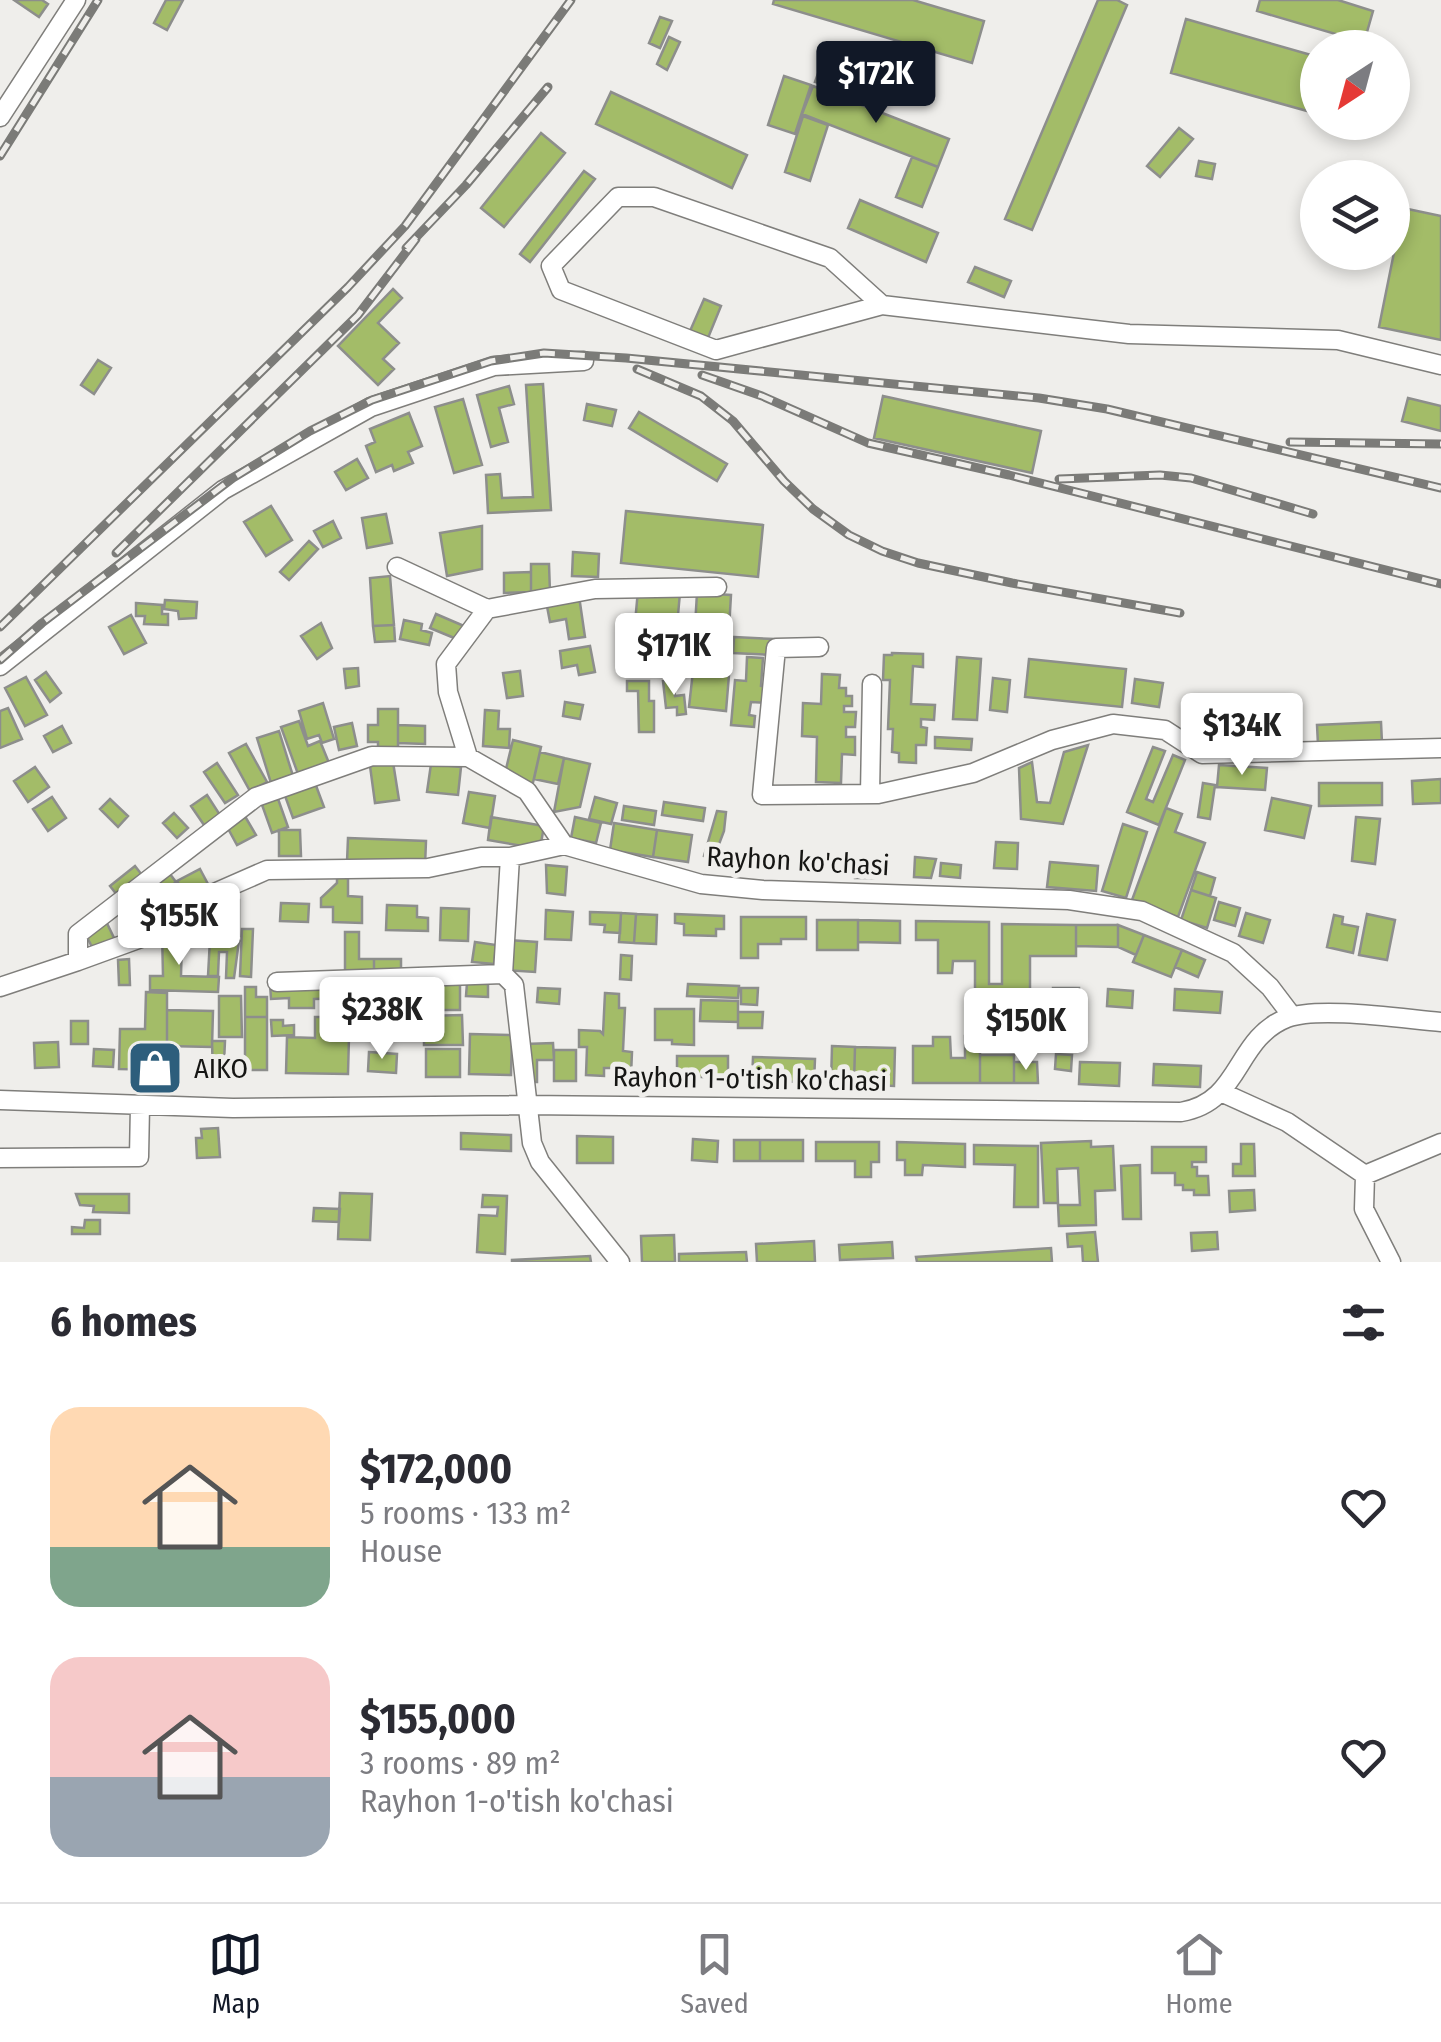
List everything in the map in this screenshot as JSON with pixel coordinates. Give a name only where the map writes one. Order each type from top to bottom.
[{"type":"street","points":[[0,118],[76,0]]},
{"type":"street","points":[[882,305],[830,258],[654,197],[618,197],[551,266],[561,290],[716,350],[882,305],[1129,334],[1338,340],[1441,365]]},
{"type":"street","points":[[0,666],[223,490],[370,406],[494,366],[584,361]]},
{"type":"street","points":[[396,568],[487,609],[595,589],[717,587]]},
{"type":"street","points":[[468,757],[448,692],[446,664],[487,609]]},
{"type":"street","points":[[820,647],[776,648],[762,795],[870,794],[973,773],[1052,740],[1113,724],[1165,730],[1202,754],[1441,748]]},
{"type":"street","points":[[870,794],[872,684]]},
{"type":"street","points":[[0,987],[78,961],[144,937],[172,921],[187,904],[267,870],[428,868],[564,845],[527,790],[468,757],[372,756],[256,797],[78,934],[78,961]]},
{"type":"street","name":"Rayhon ko'chasi","points":[[564,845],[724,888],[1069,900],[1142,911],[1234,953],[1270,987],[1292,1016]]},
{"type":"street","points":[[503,974],[510,857]]},
{"type":"street","points":[[277,982],[503,974],[514,985],[532,1143],[540,1162],[620,1262]]},
{"type":"street","points":[[1365,1175],[1287,1122],[1223,1093],[1256,1039],[1292,1016],[1441,1022]]},
{"type":"street","name":"Rayhon 1-o'tish ko'chasi","points":[[0,1100],[233,1108],[526,1105],[1169,1113],[1194,1110],[1223,1093]]},
{"type":"street","points":[[0,1158],[139,1157],[140,1106]]},
{"type":"street","points":[[1365,1175],[1441,1143]]},
{"type":"street","points":[[1365,1175],[1364,1208],[1391,1262]]},
{"type":"building","points":[[14,0],[42,0],[48,4],[39,17]]},
{"type":"building","points":[[166,0],[183,0],[167,30],[154,23]]},
{"type":"building","points":[[774,0],[913,0],[984,21],[972,63],[773,4]]},
{"type":"building","points":[[1098,0],[1117,0],[1127,5],[1032,230],[1005,219]]},
{"type":"building","points":[[1260,0],[1338,0],[1373,11],[1368,30],[1322,30],[1257,11]]},
{"type":"building","points":[[660,17],[672,21],[660,48],[649,43]]},
{"type":"building","points":[[1186,19],[1300,52],[1300,109],[1171,73]]},
{"type":"building","points":[[669,37],[680,42],[667,70],[657,64]]},
{"type":"building","points":[[825,54],[838,58],[829,86],[815,82]]},
{"type":"building","points":[[784,76],[811,85],[795,134],[768,125]]},
{"type":"building","points":[[813,86],[949,139],[938,167],[802,114]]},
{"type":"building","points":[[611,92],[747,155],[732,188],[596,124]]},
{"type":"building","points":[[803,116],[828,125],[810,181],[785,172]]},
{"type":"building","points":[[1179,128],[1193,139],[1160,177],[1147,166]]},
{"type":"building","points":[[541,133],[565,153],[504,227],[481,208]]},
{"type":"building","points":[[912,157],[938,167],[922,207],[896,197]]},
{"type":"building","points":[[1199,161],[1215,164],[1212,179],[1196,176]]},
{"type":"building","points":[[584,171],[595,179],[530,262],[520,254]]},
{"type":"building","points":[[860,200],[938,233],[926,262],[848,228]]},
{"type":"building","points":[[1410,209],[1441,216],[1441,340],[1379,327],[1390,270],[1410,270]]},
{"type":"building","points":[[975,267],[1011,281],[1004,297],[968,282]]},
{"type":"building","points":[[393,289],[402,298],[378,323],[399,343],[383,359],[394,369],[378,385],[338,346]]},
{"type":"building","points":[[704,299],[721,306],[708,338],[690,331]]},
{"type":"building","points":[[98,360],[111,368],[94,394],[81,385]]},
{"type":"building","points":[[543,384],[551,510],[488,513],[486,475],[500,474],[502,498],[533,497],[526,385]]},
{"type":"building","points":[[509,386],[514,404],[499,408],[508,442],[491,447],[477,395]]},
{"type":"building","points":[[883,396],[1041,431],[1032,473],[874,438]]},
{"type":"building","points":[[1408,398],[1441,406],[1441,431],[1402,421]]},
{"type":"building","points":[[463,399],[482,465],[454,473],[435,407]]},
{"type":"building","points":[[587,404],[616,410],[612,426],[584,420]]},
{"type":"building","points":[[639,412],[727,464],[717,481],[629,428]]},
{"type":"building","points":[[409,413],[422,446],[408,452],[413,463],[394,471],[392,465],[376,472],[366,446],[375,442],[370,429]]},
{"type":"building","points":[[357,459],[368,478],[346,490],[335,472]]},
{"type":"building","points":[[271,506],[292,540],[266,556],[244,522]]},
{"type":"building","points":[[626,511],[763,525],[758,577],[621,563]]},
{"type":"building","points":[[386,514],[392,543],[367,548],[362,518]]},
{"type":"building","points":[[333,521],[341,538],[323,547],[314,531]]},
{"type":"building","points":[[482,526],[482,569],[447,576],[440,533]]},
{"type":"building","points":[[309,541],[318,549],[289,580],[280,572]]},
{"type":"building","points":[[573,552],[599,554],[598,577],[572,576]]},
{"type":"building","points":[[531,564],[549,564],[550,592],[531,592]]},
{"type":"building","points":[[531,572],[531,592],[504,593],[504,573]]},
{"type":"building","points":[[390,576],[394,625],[373,626],[370,578]]},
{"type":"building","points":[[638,590],[680,593],[677,626],[635,623]]},
{"type":"building","points":[[697,593],[731,595],[727,663],[693,660]]},
{"type":"building","points":[[579,596],[585,637],[569,639],[566,619],[550,622],[546,601]]},
{"type":"building","points":[[165,600],[197,602],[196,618],[179,619],[178,611],[164,609]]},
{"type":"building","points":[[136,603],[162,605],[162,614],[168,614],[168,625],[144,624],[145,616],[136,616]]},
{"type":"building","points":[[436,614],[464,626],[459,640],[430,628]]},
{"type":"building","points":[[131,615],[146,643],[124,654],[109,627]]},
{"type":"building","points":[[404,620],[422,624],[421,630],[432,633],[429,645],[400,639]]},
{"type":"building","points":[[321,623],[332,648],[317,659],[301,636]]},
{"type":"building","points":[[394,625],[395,641],[375,642],[373,626]]},
{"type":"building","points":[[734,637],[774,639],[773,655],[733,653]]},
{"type":"building","points":[[590,646],[595,672],[579,675],[577,665],[562,668],[560,651]]},
{"type":"building","points":[[923,654],[923,667],[913,666],[911,704],[935,705],[934,720],[921,719],[921,727],[927,728],[926,745],[916,745],[916,763],[899,762],[899,753],[892,752],[893,729],[888,729],[890,680],[883,680],[884,655]]},
{"type":"building","points":[[747,657],[763,658],[761,686],[770,687],[769,703],[751,702],[749,715],[755,716],[754,727],[731,725],[735,680],[746,681]]},
{"type":"building","points":[[957,657],[981,659],[977,720],[953,719]]},
{"type":"building","points":[[1029,659],[1126,669],[1122,707],[1025,697]]},
{"type":"building","points":[[358,668],[359,686],[346,688],[344,669]]},
{"type":"building","points":[[520,671],[523,696],[507,698],[503,673]]},
{"type":"building","points":[[693,671],[729,675],[726,711],[689,707]]},
{"type":"building","points":[[46,672],[61,693],[50,702],[35,680]]},
{"type":"building","points":[[822,674],[840,675],[839,688],[846,688],[846,696],[852,696],[852,706],[844,706],[844,712],[856,712],[855,727],[846,727],[846,737],[855,737],[855,755],[842,754],[841,783],[816,782],[817,737],[802,736],[803,703],[821,704]]},
{"type":"building","points":[[26,677],[47,715],[25,726],[5,688]]},
{"type":"building","points":[[993,678],[1010,680],[1007,712],[990,710]]},
{"type":"building","points":[[1135,679],[1163,683],[1159,707],[1132,703]]},
{"type":"building","points":[[673,680],[675,696],[684,695],[686,714],[677,715],[677,707],[666,708],[663,681]]},
{"type":"building","points":[[627,681],[649,681],[649,701],[654,701],[654,732],[639,732],[638,691],[627,691]]},
{"type":"building","points":[[565,702],[583,705],[580,719],[563,716]]},
{"type":"building","points":[[323,703],[334,739],[322,743],[319,735],[307,739],[299,711]]},
{"type":"building","points":[[8,708],[22,739],[0,748],[0,711]]},
{"type":"building","points":[[378,709],[398,709],[398,748],[378,748],[378,742],[368,742],[368,725],[378,725]]},
{"type":"building","points":[[485,710],[499,711],[498,729],[510,729],[509,748],[483,746]]},
{"type":"building","points":[[299,721],[308,746],[320,741],[329,763],[298,774],[281,727]]},
{"type":"building","points":[[1209,721],[1271,721],[1271,745],[1209,745]]},
{"type":"building","points":[[1381,722],[1382,743],[1318,745],[1317,725]]},
{"type":"building","points":[[352,723],[357,746],[339,750],[334,727]]},
{"type":"building","points":[[398,725],[425,726],[425,744],[398,743]]},
{"type":"building","points":[[62,726],[71,743],[53,752],[44,736]]},
{"type":"building","points":[[279,731],[293,776],[271,783],[257,738]]},
{"type":"building","points":[[935,737],[972,739],[971,750],[935,748]]},
{"type":"building","points":[[513,740],[541,747],[532,787],[506,769]]},
{"type":"building","points":[[246,744],[267,782],[250,791],[229,753]]},
{"type":"building","points":[[1088,745],[1063,824],[1021,819],[1019,768],[1032,762],[1037,802],[1050,803],[1064,752]]},
{"type":"building","points":[[1153,747],[1165,751],[1146,799],[1153,802],[1173,755],[1185,760],[1159,825],[1127,812]]},
{"type":"building","points":[[540,752],[564,758],[558,784],[534,779]]},
{"type":"building","points":[[564,758],[590,764],[580,807],[554,812]]},
{"type":"building","points":[[393,762],[399,800],[375,803],[370,766]]},
{"type":"building","points":[[217,763],[238,795],[225,803],[204,772]]},
{"type":"building","points":[[431,764],[461,767],[458,795],[427,792]]},
{"type":"building","points":[[1219,765],[1267,768],[1265,790],[1217,787]]},
{"type":"building","points":[[35,767],[49,787],[28,802],[14,781]]},
{"type":"building","points":[[1441,779],[1441,803],[1413,804],[1412,781]]},
{"type":"building","points":[[315,783],[324,807],[293,818],[284,793]]},
{"type":"building","points":[[1203,783],[1215,785],[1210,819],[1198,817]]},
{"type":"building","points":[[1319,783],[1382,783],[1382,805],[1319,806]]},
{"type":"building","points":[[469,792],[495,796],[490,828],[463,823]]},
{"type":"building","points":[[207,795],[220,815],[204,825],[191,806]]},
{"type":"building","points":[[277,796],[288,827],[272,833],[261,802]]},
{"type":"building","points":[[52,797],[66,818],[48,831],[33,809]]},
{"type":"building","points":[[595,797],[617,803],[611,824],[589,819]]},
{"type":"building","points":[[1272,798],[1311,806],[1304,838],[1265,830]]},
{"type":"building","points":[[110,799],[128,816],[118,827],[100,809]]},
{"type":"building","points":[[664,802],[705,808],[703,821],[662,815]]},
{"type":"building","points":[[624,806],[656,811],[654,825],[622,820]]},
{"type":"building","points":[[1166,808],[1182,814],[1175,832],[1205,843],[1178,917],[1132,900]]},
{"type":"building","points":[[717,811],[726,812],[724,831],[713,860],[704,856]]},
{"type":"building","points":[[174,813],[188,828],[177,838],[163,823]]},
{"type":"building","points":[[243,813],[256,835],[237,845],[225,823]]},
{"type":"building","points":[[491,817],[544,826],[540,849],[488,840]]},
{"type":"building","points":[[575,817],[601,823],[596,843],[571,838]]},
{"type":"building","points":[[1356,817],[1380,819],[1375,864],[1352,861]]},
{"type":"building","points":[[614,823],[657,830],[653,857],[610,850]]},
{"type":"building","points":[[1123,824],[1147,832],[1126,898],[1102,891]]},
{"type":"building","points":[[279,830],[300,830],[301,856],[279,856]]},
{"type":"building","points":[[657,830],[692,835],[688,862],[653,857]]},
{"type":"building","points":[[348,838],[426,841],[425,866],[347,862]]},
{"type":"building","points":[[996,842],[1018,843],[1017,869],[994,868]]},
{"type":"building","points":[[915,857],[936,859],[931,878],[914,877]]},
{"type":"building","points":[[843,858],[865,858],[865,863],[876,863],[876,878],[855,878],[855,872],[843,872]]},
{"type":"building","points":[[1050,862],[1098,866],[1096,891],[1047,887]]},
{"type":"building","points":[[941,863],[961,865],[960,878],[940,876]]},
{"type":"building","points":[[546,865],[567,867],[565,895],[547,893]]},
{"type":"building","points":[[135,866],[142,875],[117,895],[110,886]]},
{"type":"building","points":[[200,869],[209,886],[187,898],[177,881]]},
{"type":"building","points":[[167,870],[176,882],[166,890],[175,902],[144,926],[131,909],[146,898],[140,890]]},
{"type":"building","points":[[1197,872],[1215,878],[1210,896],[1191,890]]},
{"type":"building","points":[[337,873],[348,873],[348,896],[362,897],[362,923],[333,922],[333,907],[321,907],[321,898],[337,883]]},
{"type":"building","points":[[1191,890],[1216,898],[1207,928],[1181,920]]},
{"type":"building","points":[[239,900],[239,936],[190,935],[182,915],[203,901]]},
{"type":"building","points":[[1219,902],[1240,908],[1235,926],[1214,920]]},
{"type":"building","points":[[281,903],[309,904],[308,922],[280,921]]},
{"type":"building","points":[[387,905],[417,906],[417,917],[428,918],[428,931],[386,930]]},
{"type":"building","points":[[441,908],[469,909],[468,941],[440,940]]},
{"type":"building","points":[[546,910],[573,912],[571,940],[545,939]]},
{"type":"building","points":[[590,912],[621,913],[620,933],[604,932],[605,925],[590,924]]},
{"type":"building","points":[[621,913],[636,914],[634,943],[619,942]]},
{"type":"building","points":[[1246,913],[1270,920],[1263,943],[1239,936]]},
{"type":"building","points":[[636,914],[657,915],[656,944],[634,943]]},
{"type":"building","points":[[675,914],[724,916],[724,929],[716,929],[716,936],[684,935],[684,924],[675,923]]},
{"type":"building","points":[[1367,914],[1395,920],[1387,960],[1359,955]]},
{"type":"building","points":[[1334,915],[1343,917],[1342,924],[1358,927],[1353,953],[1327,947]]},
{"type":"building","points":[[104,917],[115,940],[92,947],[85,933]]},
{"type":"building","points":[[741,917],[806,917],[806,939],[758,944],[758,958],[741,958]]},
{"type":"building","points":[[817,920],[858,920],[858,950],[817,950]]},
{"type":"building","points":[[858,920],[900,921],[900,943],[858,942]]},
{"type":"building","points":[[916,921],[989,922],[989,984],[1002,984],[1002,924],[1076,925],[1076,956],[1030,956],[1030,1005],[975,1005],[975,961],[953,961],[952,973],[938,973],[938,940],[916,940]]},
{"type":"building","points":[[177,923],[182,939],[181,976],[219,977],[218,992],[150,990],[150,976],[163,976],[162,931]]},
{"type":"building","points":[[1076,925],[1118,925],[1118,947],[1076,946]]},
{"type":"building","points":[[1118,925],[1144,935],[1136,955],[1118,947]]},
{"type":"building","points":[[242,929],[253,929],[251,977],[240,976]]},
{"type":"building","points":[[345,932],[359,932],[359,959],[374,959],[374,975],[345,975]]},
{"type":"building","points":[[1144,935],[1182,950],[1171,977],[1133,962]]},
{"type":"building","points":[[210,939],[239,941],[234,978],[226,978],[227,952],[219,952],[218,976],[208,976]]},
{"type":"building","points":[[508,940],[537,942],[535,972],[506,970]]},
{"type":"building","points":[[475,942],[496,945],[494,964],[472,962]]},
{"type":"building","points":[[1182,950],[1205,960],[1198,977],[1175,967]]},
{"type":"building","points":[[621,955],[632,956],[631,980],[620,979]]},
{"type":"building","points":[[129,959],[130,985],[119,985],[118,960]]},
{"type":"building","points":[[374,959],[401,959],[401,975],[374,975]]},
{"type":"building","points":[[350,983],[350,998],[314,999],[314,1008],[289,1008],[289,998],[271,999],[270,984]]},
{"type":"building","points":[[424,983],[460,983],[460,1010],[424,1010]]},
{"type":"building","points":[[467,983],[488,984],[488,997],[466,996]]},
{"type":"building","points":[[688,984],[739,986],[738,998],[687,996]]},
{"type":"building","points":[[384,985],[414,985],[414,1001],[384,1001]]},
{"type":"building","points":[[245,987],[256,987],[256,997],[267,997],[267,1017],[245,1017]]},
{"type":"building","points":[[538,988],[560,989],[559,1004],[537,1002]]},
{"type":"building","points":[[741,988],[758,988],[757,1005],[741,1004]]},
{"type":"building","points":[[1053,988],[1079,988],[1079,1006],[1053,1006]]},
{"type":"building","points":[[1108,989],[1133,991],[1132,1008],[1107,1006]]},
{"type":"building","points":[[1175,989],[1222,992],[1220,1013],[1174,1010]]},
{"type":"building","points":[[146,992],[167,993],[167,1070],[119,1069],[120,1029],[145,1029]]},
{"type":"building","points":[[605,993],[619,994],[619,1008],[625,1008],[623,1051],[632,1052],[631,1075],[613,1075],[613,1068],[604,1068],[604,1076],[586,1075],[587,1047],[579,1047],[579,1030],[603,1034]]},
{"type":"building","points":[[219,996],[241,996],[242,1037],[219,1037]]},
{"type":"building","points":[[701,1000],[738,1001],[738,1022],[700,1021]]},
{"type":"building","points":[[655,1009],[694,1009],[694,1045],[655,1040]]},
{"type":"building","points":[[167,1010],[213,1011],[212,1047],[167,1046]]},
{"type":"building","points":[[738,1012],[763,1012],[762,1028],[738,1028]]},
{"type":"building","points":[[462,1015],[463,1045],[424,1045],[424,1016]]},
{"type":"building","points":[[245,1017],[267,1017],[267,1070],[245,1070]]},
{"type":"building","points":[[315,1017],[328,1017],[328,1036],[349,1037],[348,1074],[286,1073],[287,1037],[315,1038]]},
{"type":"building","points":[[271,1020],[283,1020],[283,1026],[294,1025],[294,1035],[272,1036]]},
{"type":"building","points":[[71,1021],[88,1021],[88,1044],[71,1044]]},
{"type":"building","points":[[470,1034],[512,1035],[511,1075],[469,1074]]},
{"type":"building","points":[[965,1036],[980,1036],[980,1083],[913,1083],[913,1046],[933,1046],[933,1037],[950,1037],[951,1058],[965,1058]]},
{"type":"building","points":[[212,1041],[225,1041],[224,1062],[245,1062],[245,1079],[213,1079]]},
{"type":"building","points":[[58,1042],[59,1067],[35,1068],[34,1043]]},
{"type":"building","points":[[553,1043],[554,1060],[537,1060],[537,1082],[525,1082],[525,1044]]},
{"type":"building","points":[[832,1046],[855,1047],[854,1084],[831,1084]]},
{"type":"building","points":[[855,1047],[895,1048],[894,1086],[854,1084]]},
{"type":"building","points":[[94,1049],[114,1050],[113,1067],[93,1066]]},
{"type":"building","points":[[426,1049],[460,1049],[460,1077],[426,1077]]},
{"type":"building","points":[[554,1050],[576,1050],[576,1081],[554,1081]]},
{"type":"building","points":[[369,1052],[397,1054],[396,1073],[368,1071]]},
{"type":"building","points":[[1056,1054],[1072,1055],[1071,1071],[1055,1069]]},
{"type":"building","points":[[980,1055],[1014,1055],[1014,1083],[980,1083]]},
{"type":"building","points":[[677,1056],[728,1056],[728,1077],[677,1077]]},
{"type":"building","points":[[753,1057],[815,1059],[814,1082],[752,1081]]},
{"type":"building","points":[[1014,1062],[1037,1062],[1038,1083],[1014,1083]]},
{"type":"building","points":[[1080,1062],[1120,1063],[1119,1086],[1079,1084]]},
{"type":"building","points":[[1154,1064],[1201,1066],[1200,1087],[1153,1085]]},
{"type":"building","points":[[218,1128],[220,1157],[197,1158],[196,1138],[202,1138],[201,1129]]},
{"type":"building","points":[[461,1133],[511,1135],[511,1151],[461,1149]]},
{"type":"building","points":[[577,1136],[613,1137],[613,1163],[577,1163]]},
{"type":"building","points":[[693,1139],[718,1141],[717,1162],[692,1160]]},
{"type":"building","points":[[734,1140],[760,1140],[760,1161],[734,1161]]},
{"type":"building","points":[[760,1140],[803,1140],[803,1161],[760,1161]]},
{"type":"building","points":[[1091,1141],[1091,1147],[1113,1146],[1115,1190],[1095,1191],[1096,1225],[1059,1226],[1058,1205],[1080,1205],[1078,1168],[1057,1169],[1058,1203],[1044,1203],[1041,1143]]},
{"type":"building","points":[[816,1142],[879,1142],[879,1162],[871,1162],[871,1177],[855,1177],[855,1161],[816,1161]]},
{"type":"building","points":[[897,1142],[965,1144],[965,1167],[923,1165],[922,1175],[905,1175],[905,1160],[897,1160]]},
{"type":"building","points":[[1241,1144],[1254,1144],[1255,1176],[1233,1176],[1233,1164],[1241,1164]]},
{"type":"building","points":[[974,1145],[1038,1146],[1038,1207],[1014,1207],[1015,1165],[974,1164]]},
{"type":"building","points":[[1152,1147],[1206,1147],[1206,1162],[1192,1162],[1192,1167],[1197,1167],[1197,1176],[1208,1176],[1209,1195],[1194,1195],[1194,1190],[1175,1185],[1175,1173],[1152,1173]]},
{"type":"building","points":[[1140,1165],[1141,1219],[1123,1219],[1121,1166]]},
{"type":"building","points":[[1254,1190],[1255,1210],[1230,1212],[1229,1191]]},
{"type":"building","points":[[340,1193],[372,1194],[370,1240],[338,1239]]},
{"type":"building","points":[[76,1194],[129,1194],[129,1213],[93,1212],[94,1206],[80,1205]]},
{"type":"building","points":[[483,1195],[507,1196],[505,1254],[477,1252],[479,1215],[497,1216],[498,1207],[482,1207]]},
{"type":"building","points":[[314,1208],[340,1209],[339,1222],[313,1221]]},
{"type":"building","points":[[85,1220],[100,1220],[100,1234],[72,1234],[72,1227],[84,1228]]},
{"type":"building","points":[[1095,1232],[1098,1262],[1083,1262],[1082,1246],[1068,1247],[1067,1234]]},
{"type":"building","points":[[1217,1232],[1218,1249],[1192,1251],[1191,1233]]},
{"type":"building","points":[[674,1235],[675,1262],[642,1262],[641,1236]]},
{"type":"building","points":[[814,1241],[815,1262],[757,1262],[756,1244]]},
{"type":"building","points":[[892,1242],[893,1258],[840,1260],[839,1245]]},
{"type":"building","points":[[1051,1248],[1052,1262],[917,1262],[916,1257]]},
{"type":"building","points":[[746,1252],[747,1262],[679,1262],[679,1254]]},
{"type":"building","points":[[590,1256],[591,1262],[512,1262],[512,1260]]},
{"type":"railway","points":[[0,156],[98,0]]},
{"type":"railway","points":[[0,627],[348,287],[405,226],[571,0]]},
{"type":"railway","points":[[406,248],[466,185],[548,87]]},
{"type":"railway","points":[[116,553],[358,315],[416,239]]},
{"type":"railway","points":[[0,660],[42,623],[233,478],[310,431],[372,400],[491,361],[544,353],[1039,398],[1107,409],[1441,488]]},
{"type":"railway","points":[[637,369],[701,396],[733,421],[813,509],[849,535],[882,551],[918,563],[1012,583],[1180,613]]},
{"type":"railway","points":[[702,375],[762,396],[868,443],[1441,584]]},
{"type":"railway","points":[[1290,442],[1441,444]]},
{"type":"railway","points":[[1059,479],[1160,475],[1191,478],[1313,514]]},
{"type":"place","name":"AIKO","points":[[155,1068]]}]
